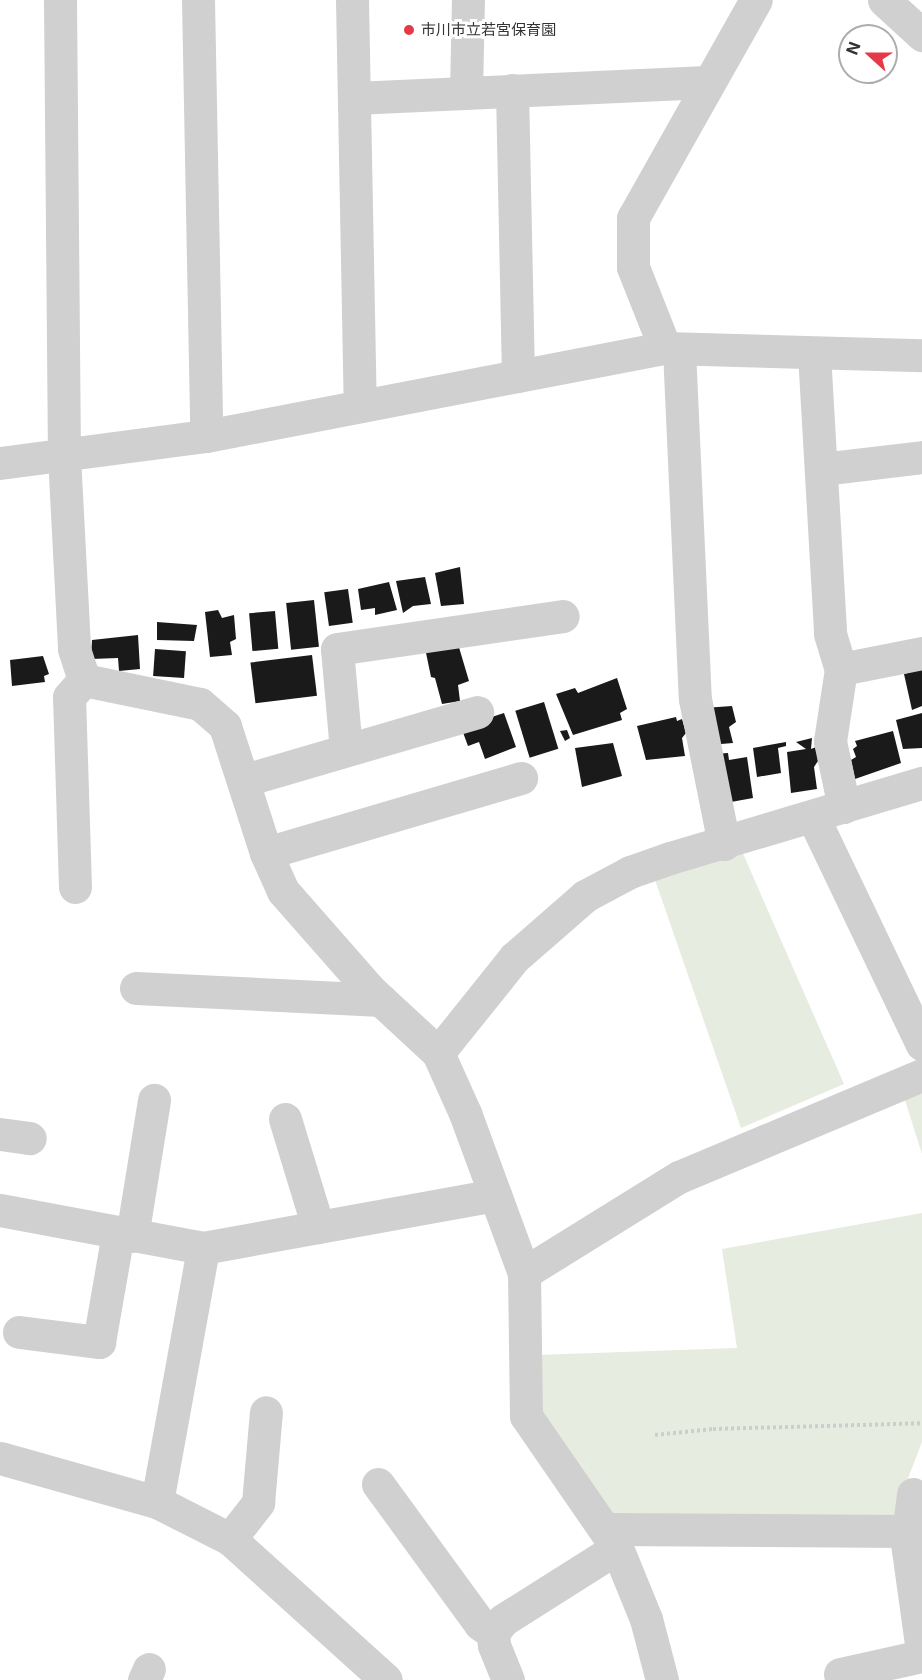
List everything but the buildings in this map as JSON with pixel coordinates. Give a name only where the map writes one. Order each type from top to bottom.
[{"type":"street","points":[[60,0],[64,456],[74,649],[84,680]]},
{"type":"street","points":[[198,0],[206,436]]},
{"type":"street","points":[[352,0],[360,405]]},
{"type":"street","points":[[466,93],[468,0]]},
{"type":"street","points":[[724,844],[695,699],[672,349],[633,267],[633,218],[707,82],[756,0]]},
{"type":"street","points":[[884,0],[922,35]]},
{"type":"street","points":[[354,98],[707,82]]},
{"type":"street","points":[[512,90],[518,376]]},
{"type":"street","points":[[0,463],[206,436],[360,405],[672,349],[922,355]]},
{"type":"street","points":[[814,353],[830,634],[841,669],[830,741],[844,807]]},
{"type":"street","points":[[822,469],[922,458]]},
{"type":"street","points":[[346,750],[337,649],[563,616]]},
{"type":"street","points":[[841,669],[922,653]]},
{"type":"street","points":[[84,680],[200,704],[225,726],[245,780],[266,853],[282,891],[381,999],[438,1053],[524,1274],[526,1416],[612,1539],[646,1618],[662,1680]]},
{"type":"street","points":[[75,887],[69,697],[84,680]]},
{"type":"street","points":[[245,780],[477,712]]},
{"type":"street","points":[[266,853],[521,778]]},
{"type":"street","points":[[438,1053],[514,958],[585,896],[630,872],[922,783]]},
{"type":"street","points":[[813,817],[922,1044]]},
{"type":"street","points":[[136,988],[381,999]]},
{"type":"street","points":[[524,1274],[679,1178],[922,1075]]},
{"type":"street","points":[[19,1332],[99,1342],[154,1100]]},
{"type":"street","points":[[285,1119],[318,1227]]},
{"type":"street","points":[[0,1210],[203,1248],[495,1196]]},
{"type":"street","points":[[157,1502],[203,1248]]},
{"type":"street","points":[[230,1539],[258,1503],[266,1412]]},
{"type":"street","points":[[0,1458],[157,1502],[230,1539],[386,1680]]},
{"type":"street","points":[[378,1484],[480,1624],[493,1633]]},
{"type":"street","points":[[913,1494],[908,1531],[922,1651]]},
{"type":"street","points":[[508,1680],[494,1646],[493,1633],[502,1620],[612,1539],[908,1531]]},
{"type":"street","points":[[840,1674],[922,1656]]},
{"type":"path","points":[[655,1435],[713,1429],[922,1423]]},
{"type":"shaded area","points":[[741,849],[844,1084],[741,1128],[653,874]]},
{"type":"shaded area","points":[[922,1084],[922,1154],[903,1094]]},
{"type":"shaded area","points":[[922,1213],[922,1442],[907,1481],[900,1526],[617,1524],[535,1415],[536,1355],[737,1348],[722,1249]]},
{"type":"place","name":"市川市立若宮保育園","points":[[409,30]]}]
